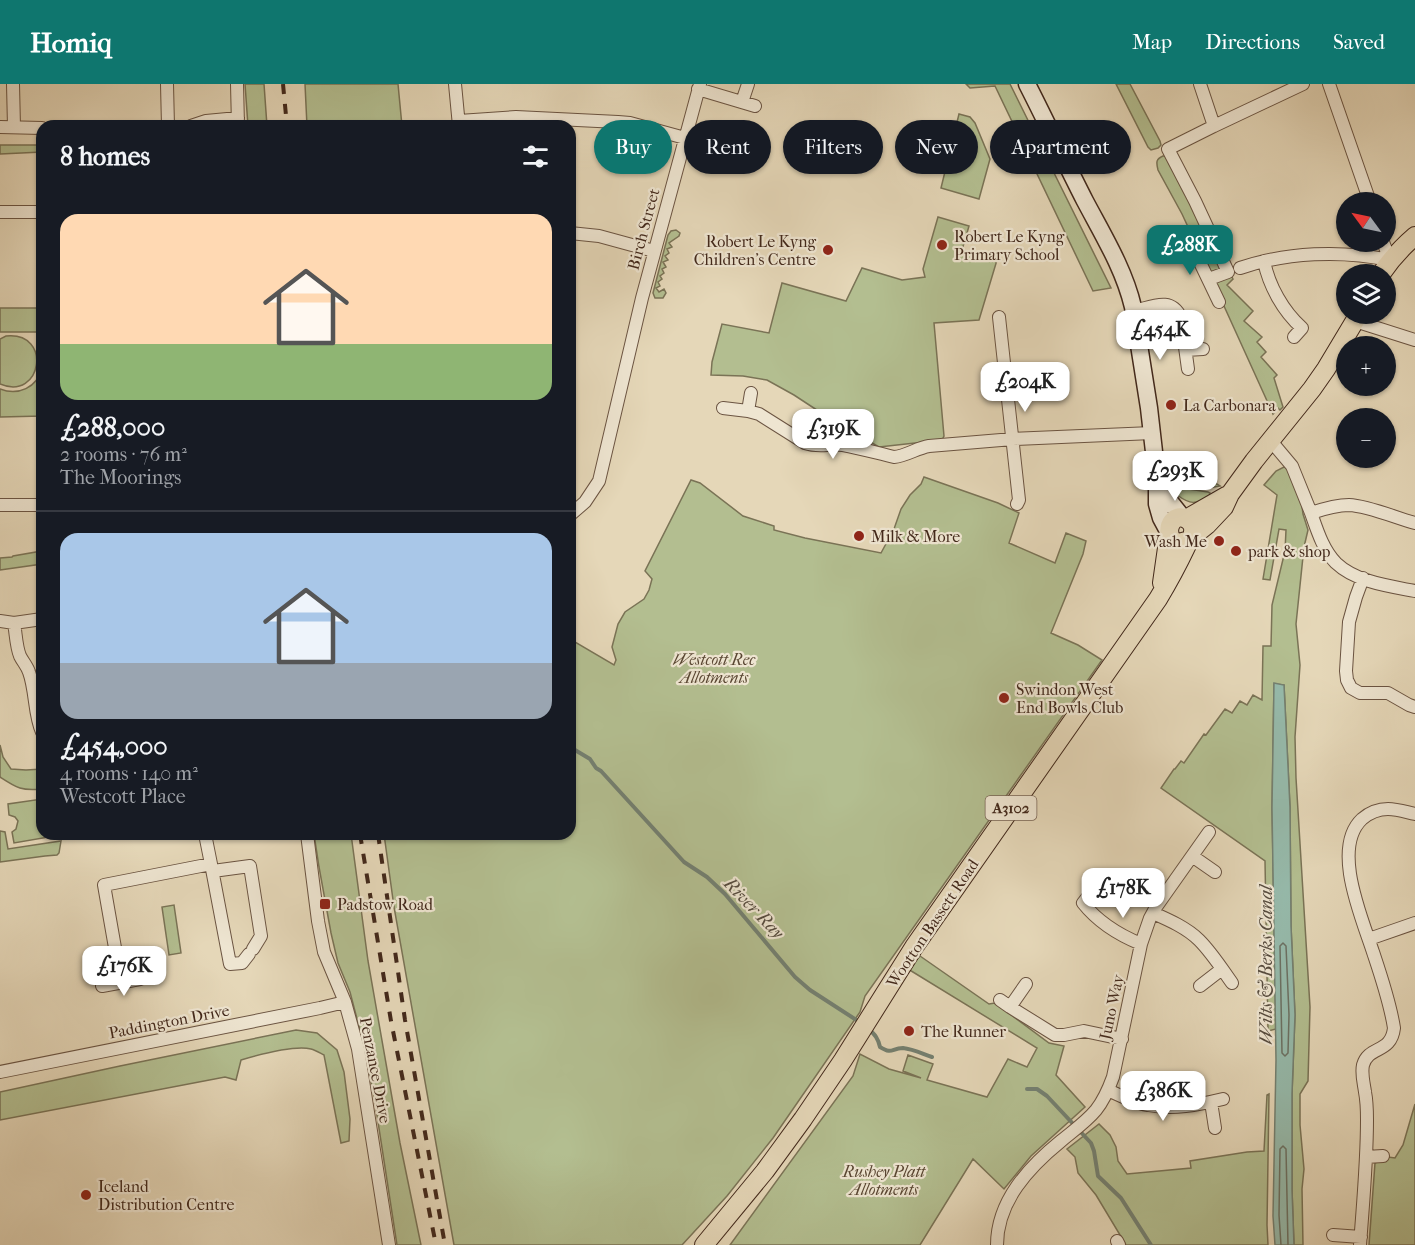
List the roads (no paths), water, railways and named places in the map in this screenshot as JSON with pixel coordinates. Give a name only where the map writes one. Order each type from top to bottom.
[{"type":"main road","points":[[1028,84],[1126,283],[1134,311],[1146,385],[1157,504],[1172,540],[1179,543],[1191,538],[1219,513],[1258,456],[1319,380],[1353,324]]},
{"type":"main road","points":[[1389,264],[1415,236]]},
{"type":"main road","points":[[1156,478],[1167,498],[1184,518],[1191,522],[1193,527],[1191,538]]},
{"type":"main road","points":[[1168,533],[1172,521],[1184,518],[1230,494]]},
{"type":"main road","name":"Wootton Bassett Road","points":[[1158,599],[1163,580],[1168,533]]},
{"type":"main road","name":"Wootton Bassett Road","points":[[704,1245],[777,1156],[803,1119],[921,937],[1158,599],[1191,538]]},
{"type":"street","points":[[13,84],[14,127]]},
{"type":"street","points":[[167,84],[168,120]]},
{"type":"street","points":[[237,84],[238,120]]},
{"type":"street","points":[[455,84],[459,120]]},
{"type":"street","points":[[742,102],[748,84]]},
{"type":"street","points":[[1200,84],[1214,126]]},
{"type":"street","points":[[1209,279],[1228,272],[1168,149],[1303,84]]},
{"type":"street","points":[[1329,84],[1367,192]]},
{"type":"street","points":[[699,87],[755,106]]},
{"type":"street","name":"Birch Street","points":[[690,120],[699,87]]},
{"type":"street","points":[[492,120],[524,117],[630,123],[684,138]]},
{"type":"street","points":[[0,127],[36,128]]},
{"type":"street","name":"Birch Street","points":[[576,510],[590,497],[599,481],[638,314],[684,142]]},
{"type":"street","points":[[0,212],[36,212]]},
{"type":"street","points":[[576,234],[599,236],[654,251]]},
{"type":"street","points":[[1195,252],[1219,302]]},
{"type":"street","points":[[1240,268],[1264,261],[1333,254],[1362,255],[1380,264]]},
{"type":"street","points":[[1264,261],[1270,282],[1285,310],[1302,328],[1294,337]]},
{"type":"street","points":[[1134,311],[1163,304],[1175,308],[1181,318],[1188,369]]},
{"type":"street","points":[[999,317],[1019,500],[1017,504]]},
{"type":"street","points":[[1375,324],[1415,340]]},
{"type":"street","points":[[1186,350],[1203,348]]},
{"type":"street","points":[[748,411],[751,393]]},
{"type":"street","points":[[723,408],[759,414],[805,443],[817,446],[843,445],[894,457],[929,446],[1013,439],[1152,434]]},
{"type":"street","points":[[1271,441],[1292,466],[1324,545],[1332,558],[1343,568],[1363,578],[1415,591]]},
{"type":"street","points":[[0,505],[36,505]]},
{"type":"street","points":[[1311,513],[1333,507],[1360,507],[1415,524]]},
{"type":"street","points":[[1363,578],[1349,622],[1347,680],[1351,688],[1360,693],[1388,693],[1415,706]]},
{"type":"street","points":[[0,621],[14,623],[36,621]]},
{"type":"street","points":[[14,623],[20,657],[29,670],[36,707]]},
{"type":"street","points":[[1333,1235],[1361,1241],[1367,1113],[1363,1064],[1372,1053],[1388,1043],[1394,1028],[1350,877],[1350,850],[1353,833],[1366,816],[1379,810],[1397,810],[1415,814]]},
{"type":"street","name":"Juno Way","points":[[997,1245],[1003,1213],[1014,1191],[1031,1170],[1096,1109],[1108,1090],[1122,1039],[1141,944],[1153,913],[1209,832]]},
{"type":"street","points":[[121,982],[104,885],[212,868],[250,866],[261,936],[242,963],[230,964],[212,868],[206,840]]},
{"type":"street","name":"Penzance Drive","points":[[308,840],[323,946],[351,1020],[359,1056],[389,1245]]},
{"type":"street","points":[[1192,856],[1215,872]]},
{"type":"street","points":[[1090,894],[1083,903],[1092,913],[1115,931],[1141,944]]},
{"type":"street","points":[[1153,913],[1194,936],[1232,983]]},
{"type":"street","points":[[1369,939],[1415,923]]},
{"type":"street","points":[[1200,986],[1222,969]]},
{"type":"street","points":[[102,986],[140,979]]},
{"type":"street","points":[[1010,1007],[1026,984]]},
{"type":"street","points":[[1000,1000],[1055,1035],[1084,1031],[1122,1039]]},
{"type":"street","name":"Paddington Drive","points":[[0,1072],[345,1002]]},
{"type":"street","points":[[1108,1090],[1137,1102],[1168,1108],[1217,1100],[1215,1128]]},
{"type":"street","points":[[1366,1157],[1383,1156]]},
{"type":"water","points":[[1274,683],[1284,685],[1290,807],[1291,926],[1295,1015],[1292,1094],[1294,1245],[1275,1245],[1273,1216],[1276,1060],[1272,808]]},
{"type":"waterway","name":"River Ray","points":[[576,751],[590,759],[684,862],[707,877],[725,894],[795,977],[810,990],[861,1023]]},
{"type":"waterway","name":"River Ray","points":[[869,1029],[876,1037],[880,1047],[884,1049],[914,1050],[932,1057]]},
{"type":"waterway","name":"River Ray","points":[[1027,1089],[1037,1089],[1047,1096],[1091,1143],[1098,1176],[1121,1198],[1151,1245]]},
{"type":"railway","points":[[283,84],[286,120]]},
{"type":"railway","points":[[361,840],[391,1021],[436,1245]]},
{"type":"railway","points":[[379,840],[405,1020],[445,1245]]},
{"type":"place","name":"Robert Le Kyng Primary School","points":[[942,245]]},
{"type":"place","name":"Robert Le Kyng Children's Centre","points":[[828,250]]},
{"type":"place","name":"La Carbonara","points":[[1171,405]]},
{"type":"place","name":"Milk & More","points":[[859,536]]},
{"type":"place","name":"Wash Me","points":[[1219,541]]},
{"type":"place","name":"park & shop","points":[[1236,551]]},
{"type":"place","name":"Swindon West End Bowls Club","points":[[1004,698]]},
{"type":"place","name":"Padstow Road","points":[[325,904]]},
{"type":"place","name":"The Runner","points":[[909,1031]]},
{"type":"place","name":"Iceland Distribution Centre","points":[[86,1195]]},
{"type":"park label","name":"Westcott Rec Allotments","points":[[714,668]]},
{"type":"park label","name":"Rushey Platt Allotments","points":[[884,1180]]},
{"type":"water label","name":"Wilts & Berks Canal","points":[[1266,965]]}]
